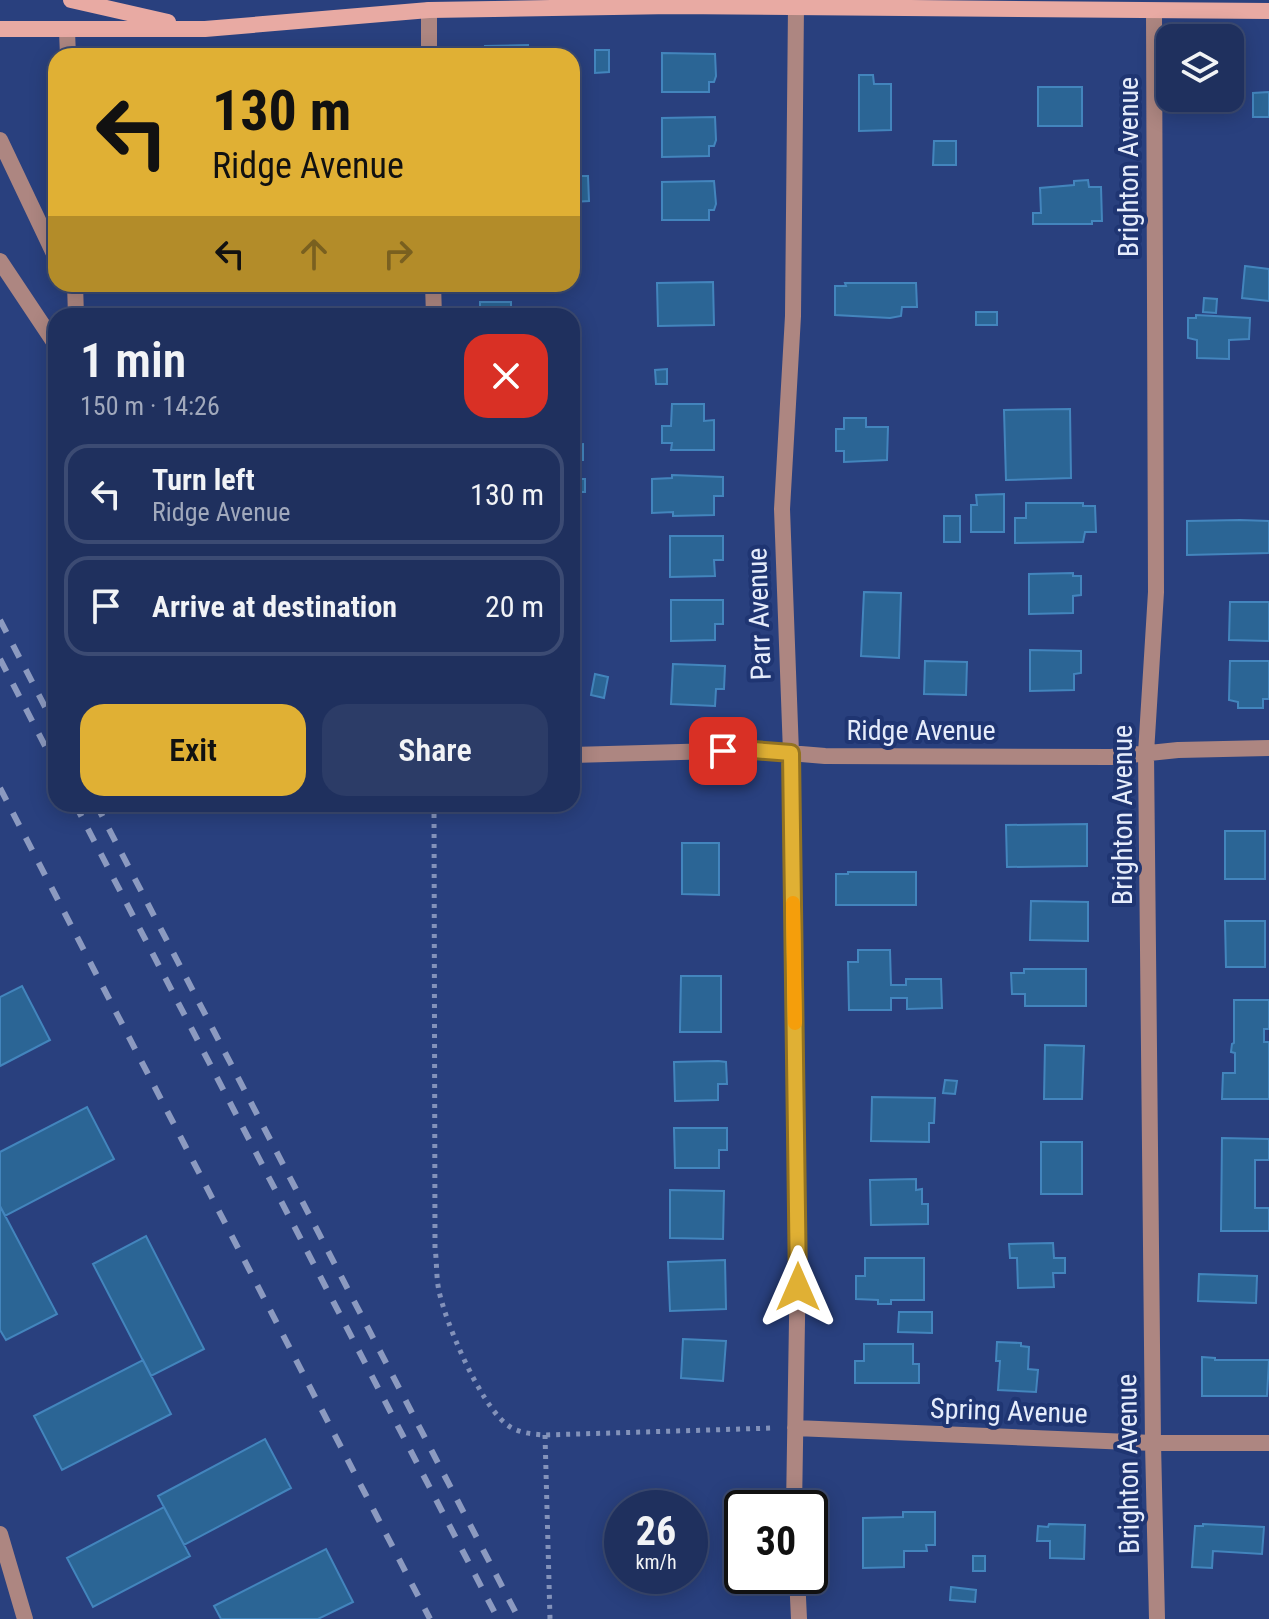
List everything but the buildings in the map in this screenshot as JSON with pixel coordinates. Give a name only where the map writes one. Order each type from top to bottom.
[{"type":"main road","points":[[71,0],[205,29]]},
{"type":"main road","points":[[0,29],[205,29],[429,10],[673,3],[1269,11]]},
{"type":"street","name":"Parr Avenue","points":[[794,1490],[798,1257],[791,753],[782,509],[793,316],[796,5]]},
{"type":"street","points":[[429,10],[429,48]]},
{"type":"street","name":"Brighton Avenue","points":[[1154,11],[1156,592],[1146,753],[1157,1619]]},
{"type":"street","points":[[67,31],[68,48]]},
{"type":"street","points":[[0,140],[48,241]]},
{"type":"street","points":[[0,261],[48,333]]},
{"type":"street","name":"Ridge Avenue","points":[[580,755],[753,750],[841,756],[1111,757],[1178,750],[1269,748]]},
{"type":"street","name":"Spring Avenue","points":[[795,1428],[1153,1443],[1269,1443]]},
{"type":"street","points":[[0,1534],[25,1619]]},
{"type":"street","points":[[798,1594],[799,1619]]},
{"type":"path","points":[[434,812],[435,1248],[439,1289],[448,1322],[494,1411],[506,1425],[522,1433],[545,1435],[795,1428]]},
{"type":"path","points":[[545,1435],[550,1619]]},
{"type":"railway","points":[[0,620],[48,713]]},
{"type":"railway","points":[[0,659],[48,752]]},
{"type":"railway","points":[[0,788],[430,1619]]},
{"type":"railway","points":[[79,812],[498,1619]]},
{"type":"railway","points":[[100,812],[519,1619]]},
{"type":"slow traffic","points":[[793,903],[795,1023]]},
{"type":"route","points":[[723,751],[791,753],[798,1287]]}]
